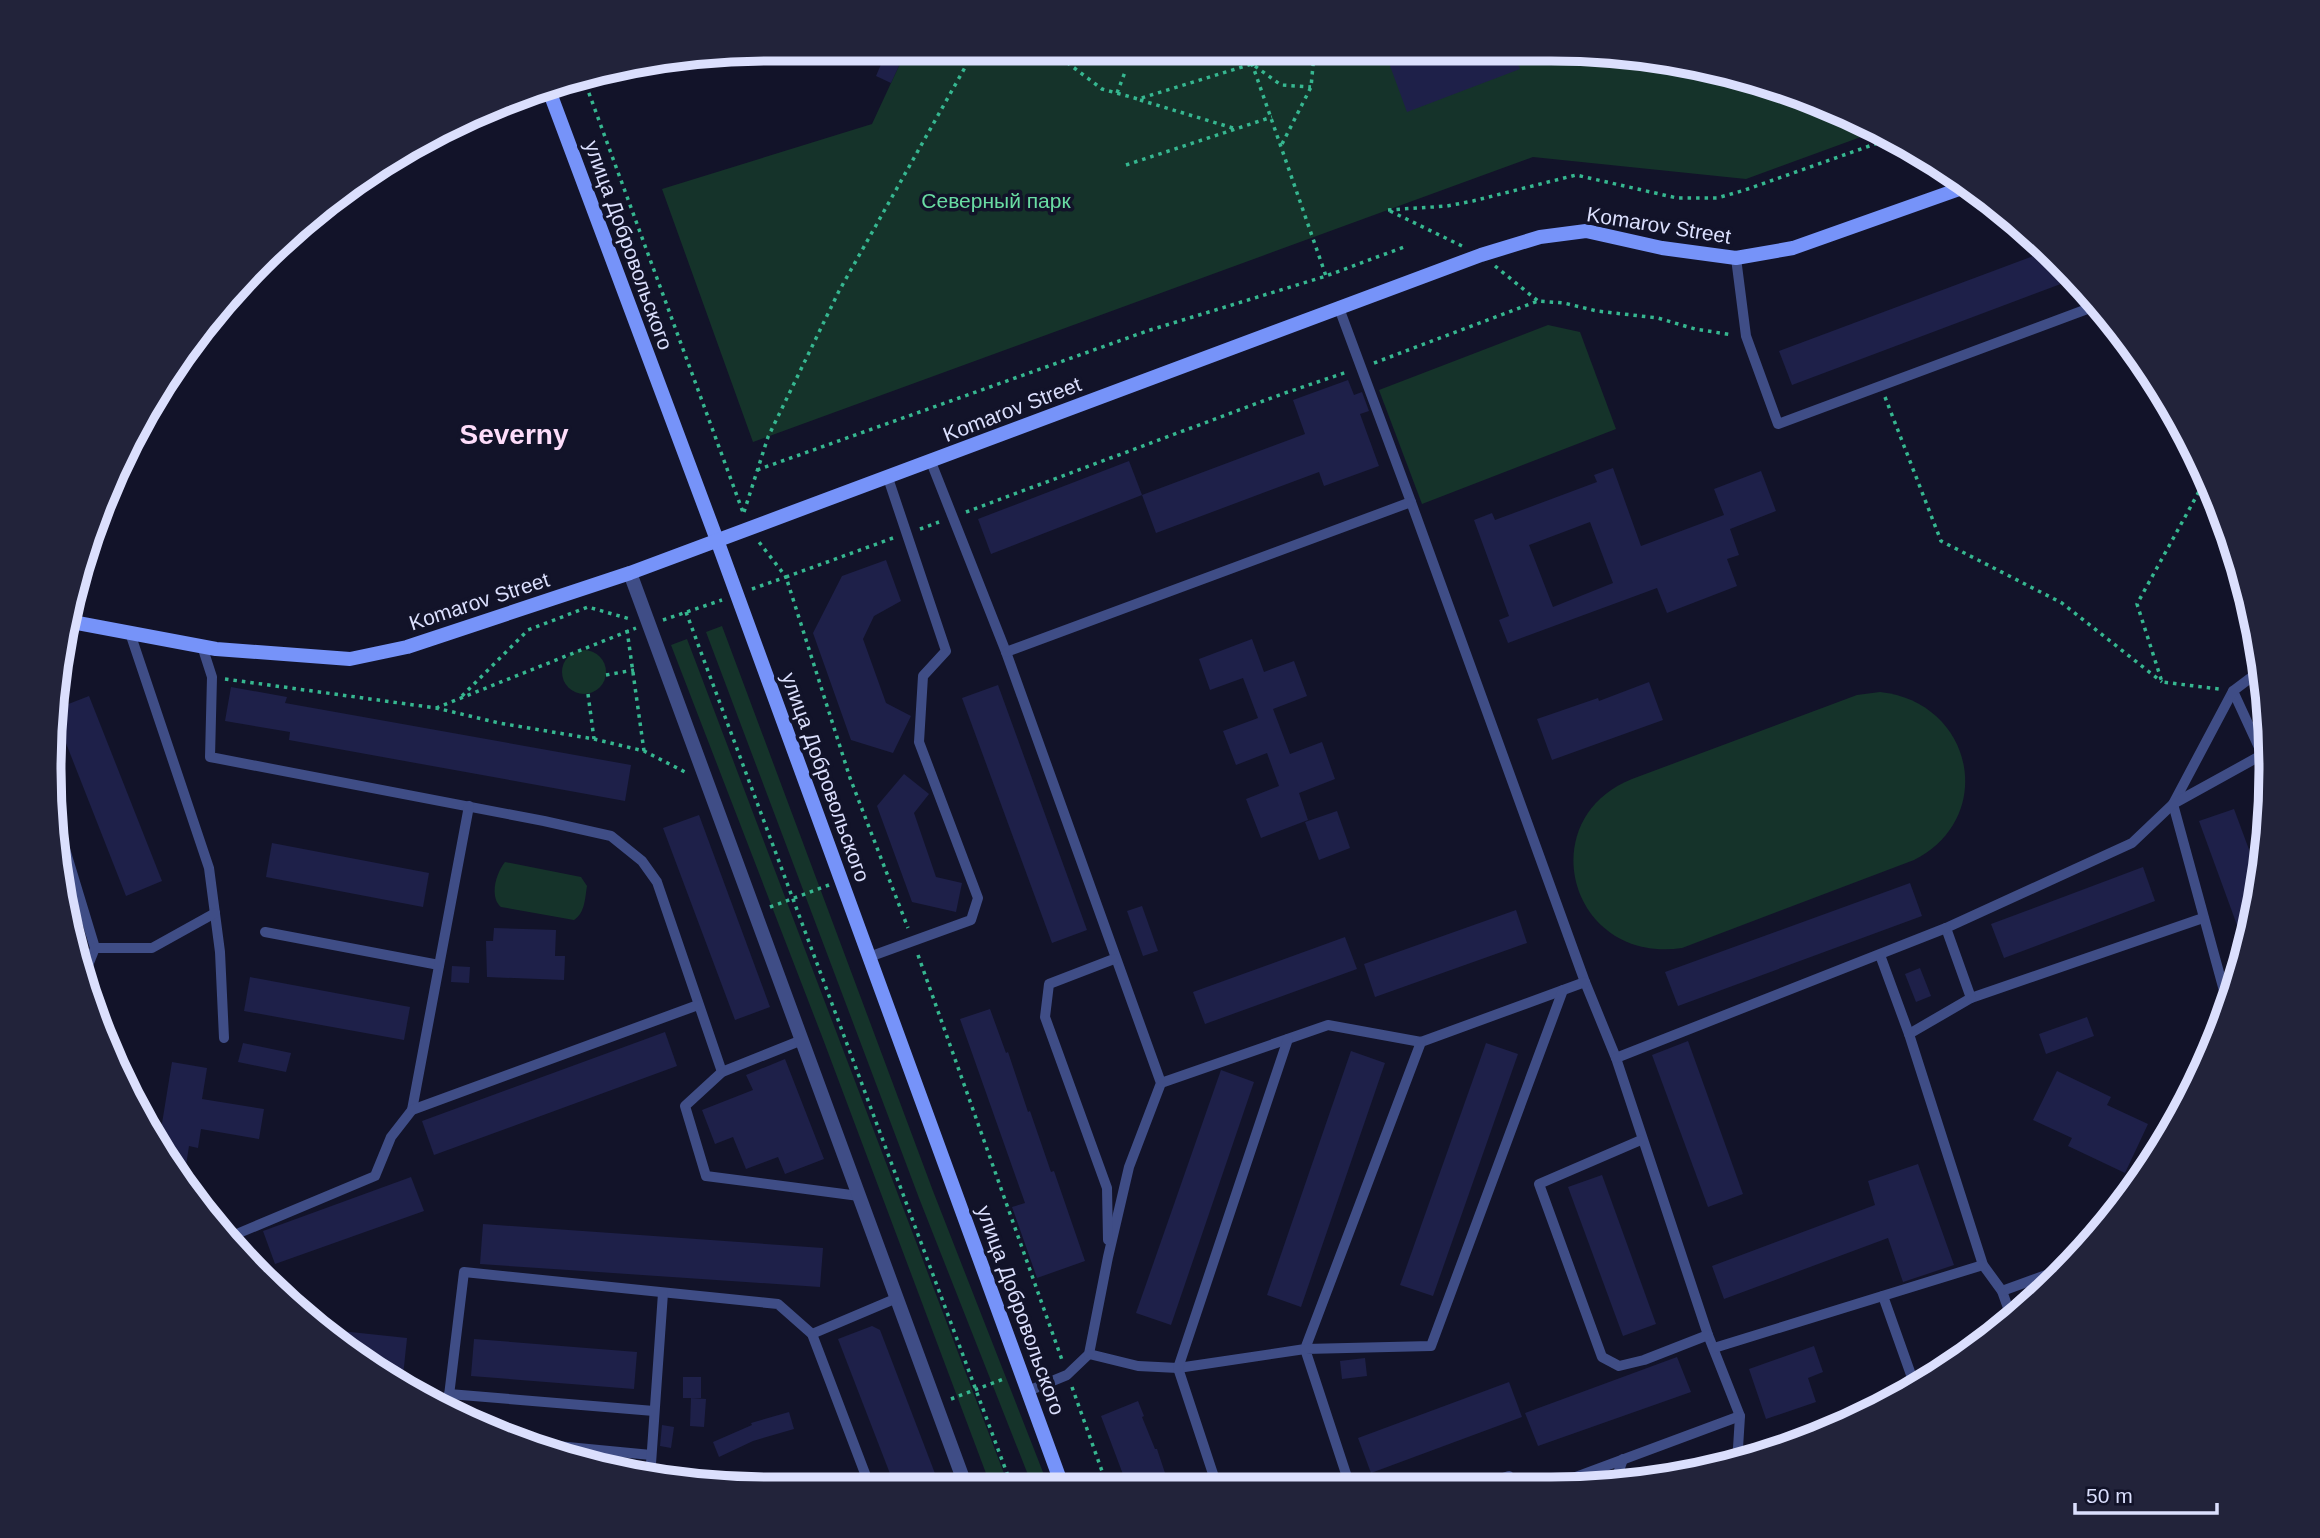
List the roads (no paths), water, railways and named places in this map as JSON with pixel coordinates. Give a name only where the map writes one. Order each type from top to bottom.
[{"type":"main road","name":"улица Добровольского","points":[[551,96],[717,540],[1059,1477]]},
{"type":"main road","name":"Komarov Street","points":[[77,623],[202,646],[349,659],[407,647],[630,573],[931,463],[1339,308],[1540,237],[1586,231],[1662,248],[1737,258],[1793,248],[1957,190]]},
{"type":"street","points":[[630,573],[962,1477]]},
{"type":"lane","points":[[1737,258],[1746,337],[1778,424],[2088,309]]},
{"type":"lane","points":[[1339,308],[1585,982],[1616,1058],[1641,1140],[1708,1335],[1740,1416],[1738,1452]]},
{"type":"lane","points":[[931,463],[1006,653],[1114,959],[1161,1083],[1129,1167],[1089,1353],[1068,1376],[1028,1391]]},
{"type":"lane","points":[[870,957],[971,919],[978,898],[919,742],[923,676],[946,651],[888,478]]},
{"type":"lane","points":[[1006,653],[1411,502]]},
{"type":"lane","points":[[130,632],[209,868],[223,996],[223,1038]]},
{"type":"lane","points":[[202,646],[212,677],[210,757],[611,836],[642,861],[657,882],[723,1072]]},
{"type":"lane","points":[[2223,989],[2173,804],[2233,691],[2253,676]]},
{"type":"lane","points":[[2233,691],[2258,738]]},
{"type":"lane","points":[[1616,1058],[1946,928],[2132,843],[2173,804],[2258,756]]},
{"type":"lane","points":[[237,1236],[375,1176],[391,1137],[412,1110],[469,806]]},
{"type":"lane","points":[[67,855],[94,948],[88,963]]},
{"type":"lane","points":[[94,948],[152,948],[215,913]]},
{"type":"lane","points":[[1909,1034],[1971,998],[2203,918]]},
{"type":"lane","points":[[1946,928],[1971,998]]},
{"type":"lane","points":[[265,932],[439,965]]},
{"type":"lane","points":[[1880,955],[1909,1034],[1983,1265],[2002,1291],[2009,1309]]},
{"type":"lane","points":[[1108,1257],[1107,1188],[1045,1017],[1049,984],[1114,959]]},
{"type":"lane","points":[[1161,1083],[1328,1025],[1420,1042],[1585,982]]},
{"type":"lane","points":[[1089,1353],[1138,1366],[1178,1368],[1305,1349],[1432,1346],[1563,990]]},
{"type":"lane","points":[[412,1110],[698,1005]]},
{"type":"lane","points":[[1214,1477],[1178,1368],[1288,1039]]},
{"type":"lane","points":[[802,1040],[723,1072],[685,1106],[706,1176],[859,1196]]},
{"type":"lane","points":[[1347,1477],[1305,1349],[1420,1042]]},
{"type":"lane","points":[[1641,1140],[1539,1184],[1602,1357],[1619,1366],[1644,1360],[1708,1335]]},
{"type":"lane","points":[[1714,1348],[1983,1265]]},
{"type":"lane","points":[[448,1400],[464,1272],[778,1304],[812,1334],[866,1477]]},
{"type":"lane","points":[[2002,1291],[2044,1276]]},
{"type":"lane","points":[[651,1466],[663,1293]]},
{"type":"lane","points":[[1882,1296],[1912,1378]]},
{"type":"lane","points":[[812,1334],[897,1298]]},
{"type":"lane","points":[[449,1394],[654,1411]]},
{"type":"lane","points":[[1579,1476],[1740,1416]]},
{"type":"lane","points":[[567,1447],[651,1455]]},
{"type":"lane","points":[[1618,1473],[1623,1459]]},
{"type":"district","name":"Severny","points":[[514,434]]},
{"type":"park label","name":"Северный парк","points":[[996,200]]}]
